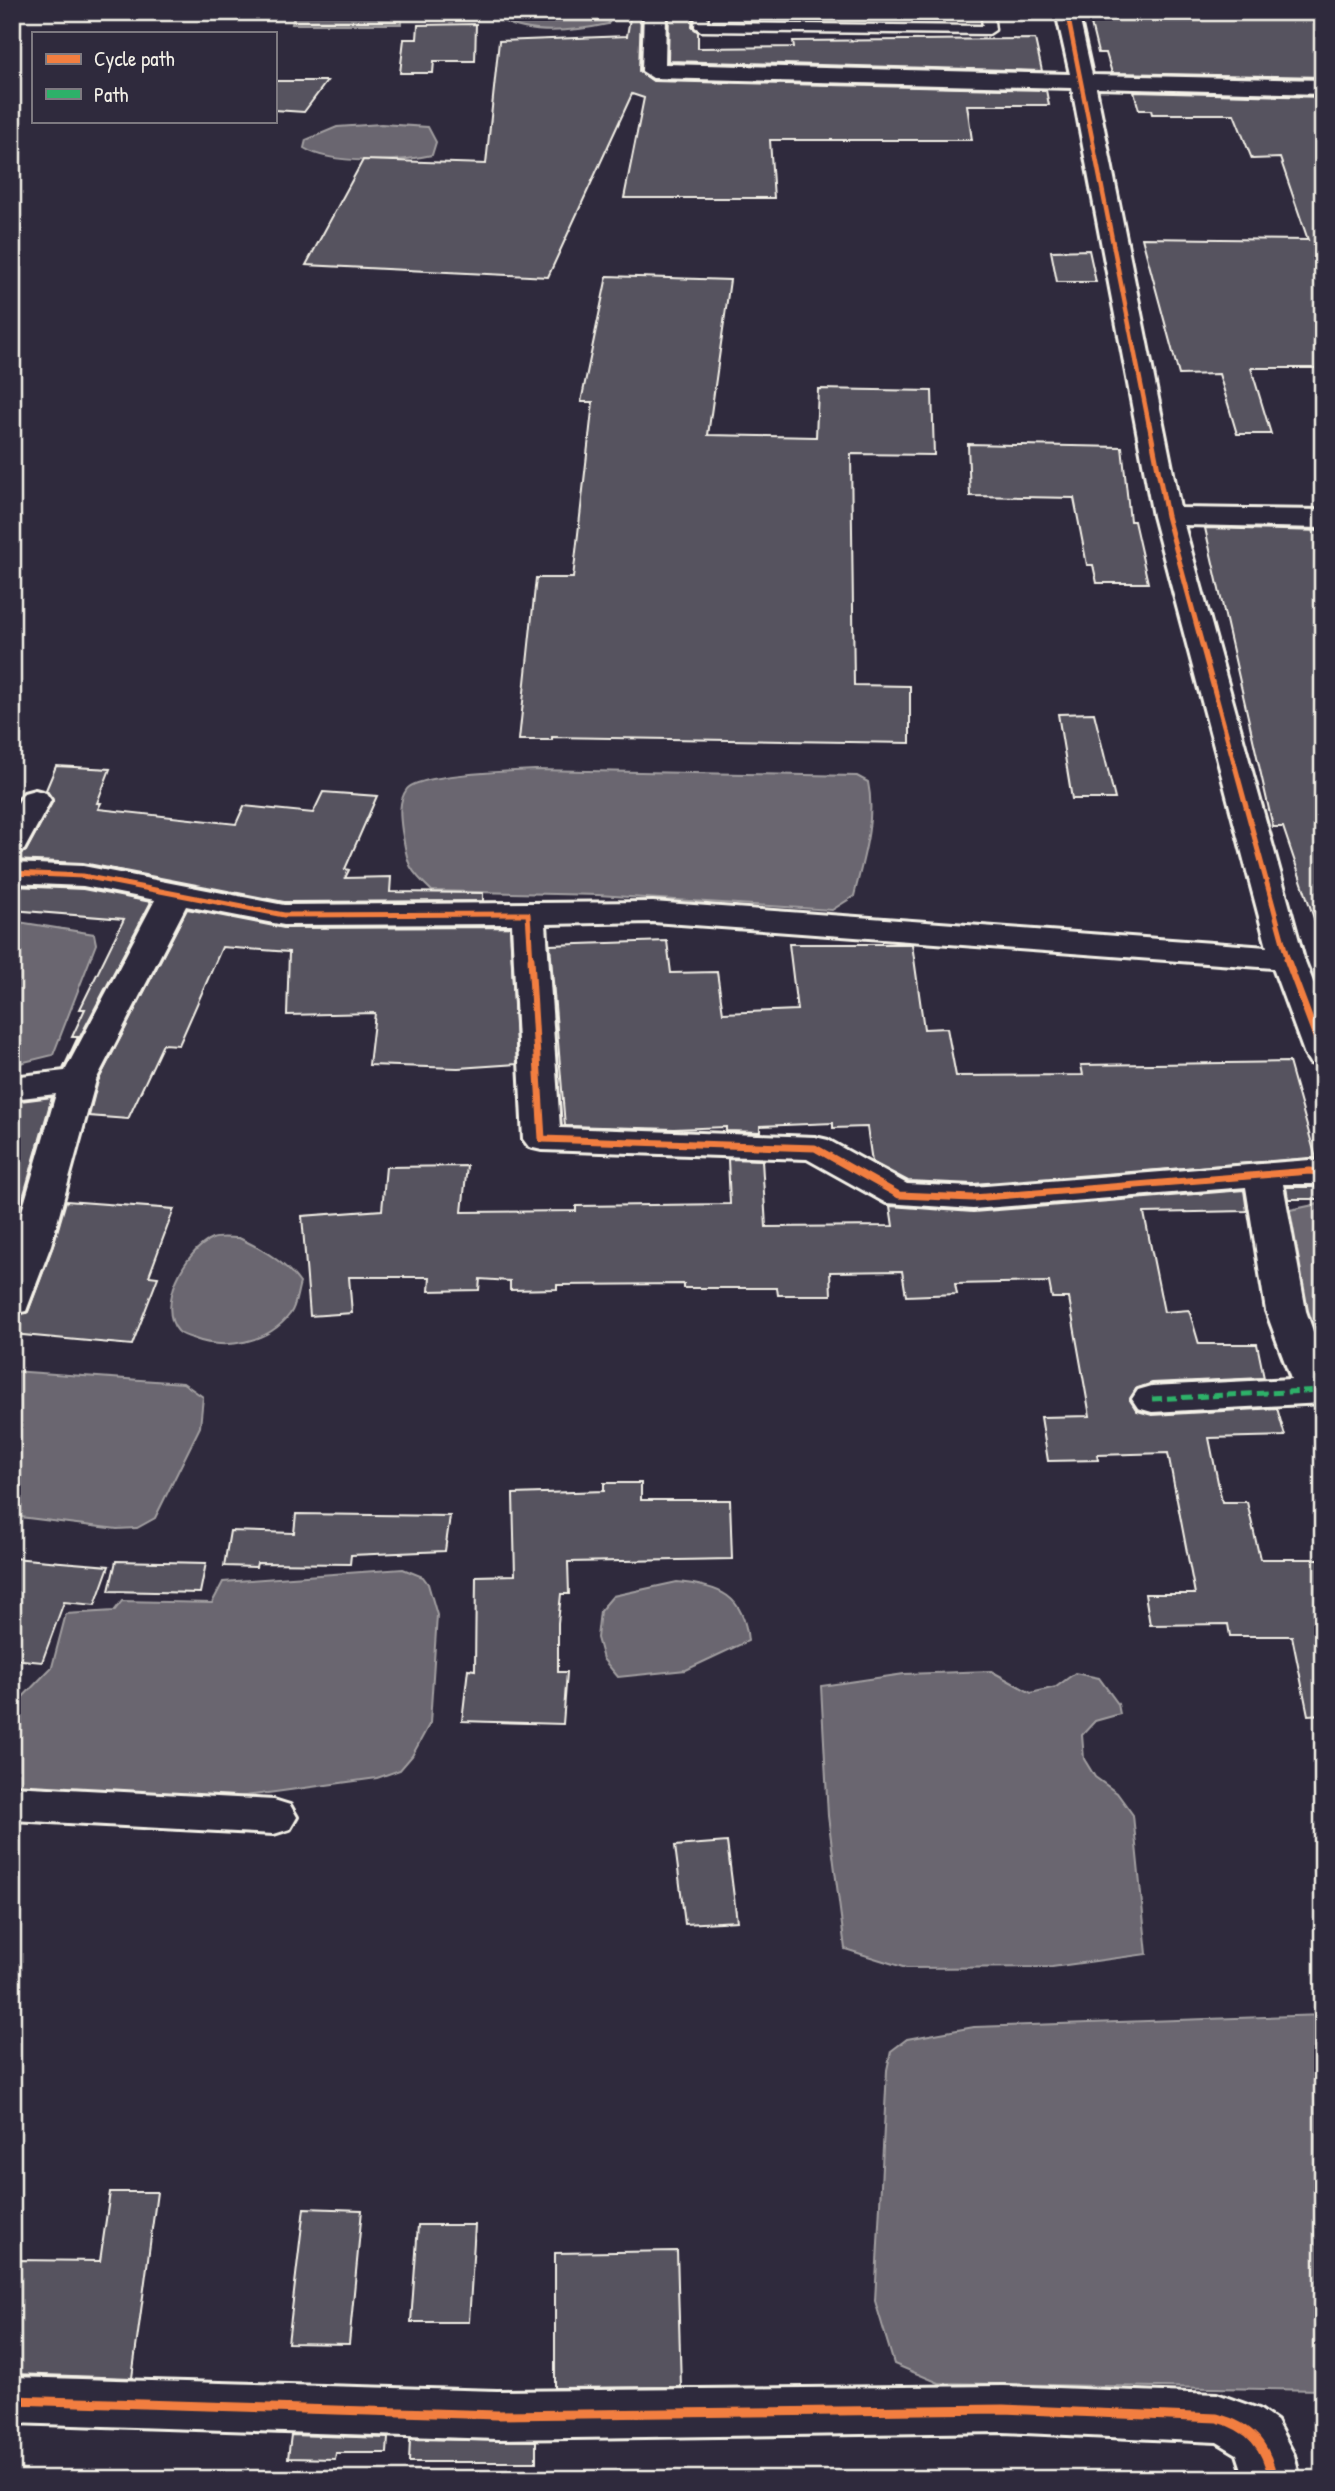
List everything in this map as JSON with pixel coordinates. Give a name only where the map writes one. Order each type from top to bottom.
[{"type":"street","points":[[655,12],[653,71],[1323,87]]},
{"type":"street","points":[[1066,12],[1083,83],[1167,516],[1287,959],[1323,1055]]},
{"type":"street","points":[[1167,516],[1323,519]]},
{"type":"street","points":[[12,843],[35,800]]},
{"type":"street","points":[[12,873],[83,876],[284,915],[653,912],[1287,959]]},
{"type":"street","points":[[12,1302],[32,1245],[78,1080],[176,892]]},
{"type":"street","points":[[528,914],[542,1139],[815,1148],[899,1195],[973,1198],[1263,1175],[1323,1173]]},
{"type":"street","points":[[12,1088],[78,1080]]},
{"type":"street","points":[[1263,1175],[1286,1311],[1307,1373],[1323,1384]]},
{"type":"street","points":[[1152,1399],[1323,1390]]},
{"type":"street","points":[[12,1803],[274,1817]]},
{"type":"street","points":[[12,2400],[498,2414],[1003,2409],[1217,2418],[1234,2421],[1257,2435],[1273,2479]]},
{"type":"lane","points":[[702,12],[701,27],[989,30],[987,12]]},
{"type":"shaded area","points":[[52,12],[175,12],[164,17],[58,17]]},
{"type":"shaded area","points":[[295,12],[402,12],[401,24],[292,24]]},
{"type":"shaded area","points":[[489,12],[614,13],[608,24],[546,31],[515,26]]},
{"type":"shaded area","points":[[381,124],[428,127],[436,142],[432,155],[403,159],[348,160],[304,148],[306,140],[337,127]]},
{"type":"shaded area","points":[[535,770],[857,776],[868,782],[870,811],[867,839],[854,896],[832,910],[598,895],[432,891],[417,876],[407,858],[400,815],[402,799],[407,789],[415,784],[447,777]]},
{"type":"shaded area","points":[[12,921],[94,934],[96,944],[53,1055],[12,1065]]},
{"type":"shaded area","points":[[1323,1203],[1323,1359],[1308,1351],[1285,1220],[1290,1210]]},
{"type":"shaded area","points":[[239,1238],[272,1257],[300,1283],[292,1311],[270,1332],[245,1342],[218,1344],[181,1334],[172,1321],[170,1308],[172,1294],[184,1267],[202,1245],[212,1239]]},
{"type":"shaded area","points":[[12,1371],[183,1383],[203,1397],[200,1427],[155,1518],[137,1528],[117,1529],[12,1516]]},
{"type":"shaded area","points":[[403,1569],[423,1577],[428,1584],[437,1615],[430,1723],[412,1756],[400,1770],[377,1778],[238,1797],[42,1791],[12,1783],[12,1708],[52,1667],[66,1614],[114,1611],[122,1601],[212,1603],[223,1582]]},
{"type":"shaded area","points":[[677,1582],[706,1586],[727,1596],[741,1613],[748,1641],[686,1670],[618,1677],[603,1659],[597,1638],[600,1611],[613,1596]]},
{"type":"shaded area","points":[[991,1671],[1031,1693],[1056,1687],[1075,1673],[1099,1678],[1118,1704],[1120,1714],[1095,1721],[1082,1735],[1084,1759],[1095,1777],[1117,1793],[1133,1815],[1147,1954],[1052,1967],[906,1968],[845,1949],[828,1816],[821,1686],[904,1674]]},
{"type":"shaded area","points":[[1323,2015],[1323,2390],[939,2383],[894,2364],[875,2301],[887,2070],[891,2051],[907,2039],[974,2027]]},
{"type":"building","points":[[631,12],[641,12],[639,71],[653,81],[1046,90],[1049,105],[967,105],[972,140],[770,140],[774,198],[624,198],[644,98],[632,94],[548,277],[306,265],[363,160],[486,164],[499,41],[627,36]]},
{"type":"building","points":[[669,12],[693,12],[692,27],[698,32],[698,48],[794,47],[793,41],[1035,39],[1042,71],[668,61]]},
{"type":"building","points":[[1088,12],[1323,12],[1323,77],[1112,73],[1106,53],[1098,53]]},
{"type":"building","points":[[476,24],[475,61],[434,61],[433,73],[400,73],[404,39],[417,39],[418,25]]},
{"type":"building","points":[[276,81],[327,81],[304,112],[276,110]]},
{"type":"building","points":[[1134,92],[1323,97],[1323,368],[1251,368],[1271,434],[1237,434],[1219,374],[1179,375],[1142,238],[1308,240],[1280,158],[1252,159],[1234,114],[1152,114],[1151,110],[1139,110]]},
{"type":"building","points":[[1089,250],[1096,282],[1057,282],[1051,251]]},
{"type":"building","points":[[607,276],[730,280],[708,435],[816,437],[818,389],[932,391],[934,455],[851,454],[854,685],[910,686],[910,743],[552,737],[552,740],[519,740],[536,578],[573,578],[593,402],[581,402]]},
{"type":"building","points":[[968,444],[1122,447],[1130,521],[1134,521],[1148,583],[1097,583],[1093,565],[1087,565],[1074,498],[970,496]]},
{"type":"building","points":[[1205,528],[1323,531],[1323,926],[1317,927],[1283,827],[1273,827]]},
{"type":"building","points":[[1094,713],[1115,799],[1072,799],[1058,714]]},
{"type":"building","points":[[56,766],[110,769],[97,803],[101,803],[98,809],[236,824],[244,806],[313,813],[323,792],[377,796],[345,869],[349,870],[345,878],[391,877],[390,892],[483,893],[483,901],[284,902],[83,863],[12,860],[12,855],[26,851],[53,801],[46,790]]},
{"type":"building","points":[[12,886],[83,889],[151,902],[63,1069],[78,1037],[72,1037],[85,1009],[80,1009],[124,919],[12,910]]},
{"type":"building","points":[[187,909],[284,928],[510,927],[517,1064],[458,1068],[369,1065],[375,1013],[287,1015],[289,952],[222,947],[179,1045],[163,1044],[128,1119],[89,1116],[98,1081]]},
{"type":"building","points":[[667,941],[671,973],[717,972],[723,1013],[797,1010],[789,944],[912,944],[924,1029],[947,1028],[956,1076],[1083,1075],[1081,1065],[1289,1062],[1316,1158],[973,1184],[908,1181],[872,1162],[867,1127],[833,1128],[833,1123],[760,1126],[760,1132],[726,1131],[726,1127],[674,1129],[565,1126],[550,945]]},
{"type":"building","points":[[52,1097],[12,1236],[12,1102]]},
{"type":"building","points":[[728,1159],[762,1160],[766,1227],[893,1226],[890,1206],[973,1212],[1244,1190],[1247,1211],[1144,1213],[1164,1312],[1189,1310],[1199,1344],[1257,1344],[1264,1378],[1152,1383],[1136,1389],[1130,1400],[1137,1411],[1152,1415],[1277,1408],[1285,1436],[1209,1438],[1222,1502],[1247,1502],[1260,1559],[1323,1559],[1323,1714],[1308,1715],[1292,1636],[1230,1636],[1228,1624],[1150,1625],[1145,1594],[1195,1594],[1168,1453],[1097,1455],[1098,1460],[1048,1461],[1041,1417],[1090,1416],[1069,1298],[1052,1298],[1049,1282],[955,1284],[957,1294],[906,1296],[902,1271],[830,1272],[831,1295],[778,1295],[777,1288],[684,1288],[684,1284],[557,1285],[557,1289],[510,1290],[510,1281],[480,1279],[479,1290],[429,1291],[430,1277],[349,1277],[352,1313],[310,1316],[302,1216],[382,1210],[386,1167],[467,1166],[462,1212],[576,1211],[576,1206],[730,1204]]},
{"type":"building","points":[[1286,1187],[1323,1187],[1323,1199],[1288,1199]]},
{"type":"building","points":[[66,1201],[174,1209],[149,1276],[158,1277],[132,1345],[12,1334],[12,1316],[28,1312],[53,1246]]},
{"type":"building","points":[[604,1483],[641,1483],[641,1500],[730,1500],[732,1559],[568,1562],[569,1594],[561,1594],[558,1623],[558,1672],[567,1672],[563,1724],[462,1721],[468,1669],[475,1670],[476,1576],[515,1575],[513,1494],[604,1491]]},
{"type":"building","points":[[296,1514],[450,1516],[445,1551],[351,1555],[350,1564],[257,1563],[256,1567],[224,1566],[230,1531],[294,1533]]},
{"type":"building","points":[[12,1558],[109,1566],[95,1605],[64,1602],[42,1662],[12,1659]]},
{"type":"building","points":[[116,1561],[206,1563],[200,1593],[109,1591]]},
{"type":"building","points":[[727,1842],[737,1921],[685,1924],[675,1846]]},
{"type":"building","points":[[110,2192],[157,2192],[132,2378],[12,2374],[12,2279],[15,2260],[100,2261]]},
{"type":"building","points":[[304,2208],[362,2210],[349,2344],[288,2343]]},
{"type":"building","points":[[418,2225],[475,2225],[469,2322],[411,2322]]},
{"type":"building","points":[[677,2251],[681,2387],[555,2388],[555,2253]]},
{"type":"building","points":[[291,2435],[388,2438],[387,2453],[336,2453],[335,2459],[288,2458]]},
{"type":"building","points":[[410,2439],[536,2441],[536,2462],[409,2462]]},
{"type":"marked path","points":[[1152,1399],[1323,1390]]},
{"type":"cycle path","points":[[1067,12],[1167,516],[1287,959],[1323,1055]]},
{"type":"cycle path","points":[[12,873],[83,876],[284,915],[528,914],[542,1139],[815,1148],[899,1195],[973,1198],[1310,1171],[1323,1173]]},
{"type":"cycle path","points":[[12,2400],[497,2415],[1003,2409],[1217,2418],[1240,2425],[1256,2438],[1267,2455],[1273,2479]]}]
